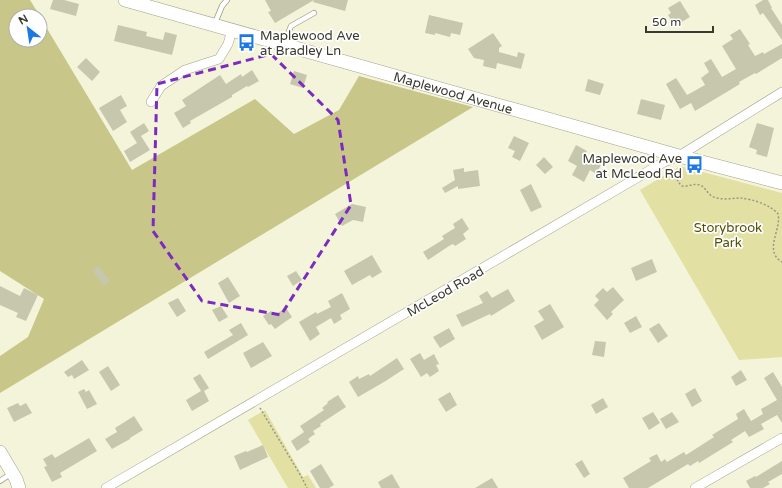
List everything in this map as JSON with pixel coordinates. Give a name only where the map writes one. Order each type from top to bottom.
[{"type":"street","name":"Maplewood Avenue","points":[[125,0],[679,156],[782,183]]},
{"type":"street","points":[[151,102],[161,86],[185,70],[219,59],[228,44],[232,30]]},
{"type":"street","name":"McLeod Road","points":[[106,488],[664,162],[679,156],[782,92]]},
{"type":"street","points":[[696,488],[782,438]]},
{"type":"street","points":[[0,452],[12,472],[19,488]]},
{"type":"lane","points":[[215,25],[222,6],[227,0]]},
{"type":"lane","points":[[284,44],[291,26],[314,13]]},
{"type":"lane","points":[[0,481],[12,472]]},
{"type":"path","points":[[664,162],[674,172],[678,182],[682,186],[700,185],[715,198],[746,199],[764,205],[777,213],[780,218],[781,228],[776,240],[775,252],[776,258],[782,262]]},
{"type":"path","points":[[259,399],[259,407],[307,488]]},
{"type":"highlighted area","points":[[271,54],[338,120],[351,205],[281,315],[202,301],[153,231],[157,84]]},
{"type":"green space","name":"Storybrook Park","points":[[680,166],[782,193],[782,357],[739,360],[640,190]]},
{"type":"green space","points":[[265,410],[303,477],[308,475],[316,488],[288,488],[248,420]]},
{"type":"shaded area","points":[[0,0],[30,0],[35,8],[8,8],[8,48],[48,48],[48,30],[132,170],[255,99],[294,134],[339,110],[359,76],[473,107],[0,393],[0,356],[28,337],[44,299],[0,271]]},
{"type":"building","points":[[53,0],[64,0],[79,4],[76,16],[50,9]]},
{"type":"building","points":[[265,0],[314,0],[275,23],[268,12],[271,11]]},
{"type":"building","points":[[314,0],[348,0],[345,11],[313,2]]},
{"type":"building","points":[[763,0],[768,0],[771,8],[782,25],[782,40],[763,13],[760,15],[755,5]]},
{"type":"building","points":[[680,1],[690,17],[675,26],[668,15],[671,13],[668,8]]},
{"type":"building","points":[[429,15],[463,23],[460,35],[451,33],[450,37],[435,33],[435,35],[425,33]]},
{"type":"building","points":[[118,25],[147,32],[146,36],[163,40],[165,32],[177,35],[172,55],[114,41]]},
{"type":"building","points":[[740,29],[750,44],[748,45],[755,56],[763,52],[764,54],[782,44],[782,58],[756,74],[755,73],[739,82],[740,84],[695,111],[691,103],[680,109],[666,84],[676,78],[687,95],[705,85],[701,78],[709,72],[704,63],[711,59],[722,77],[736,69],[722,46],[733,39],[730,35]]},
{"type":"building","points":[[493,33],[502,46],[499,48],[499,52],[517,57],[518,52],[525,54],[521,69],[497,63],[496,69],[483,66],[484,60],[474,58],[468,49]]},
{"type":"building","points":[[86,58],[100,72],[92,81],[77,67]]},
{"type":"building","points":[[252,70],[259,81],[232,95],[232,97],[190,121],[191,123],[183,128],[174,113],[186,106],[182,100],[220,75],[226,84],[241,74],[242,77]]},
{"type":"building","points":[[294,71],[307,75],[303,88],[290,84]]},
{"type":"building","points":[[588,79],[604,84],[600,95],[585,91]]},
{"type":"building","points":[[121,95],[127,106],[120,110],[127,122],[113,131],[99,108]]},
{"type":"building","points":[[641,99],[665,105],[661,120],[637,114]]},
{"type":"building","points":[[144,123],[149,131],[141,136],[150,150],[130,162],[124,151],[137,143],[130,132]]},
{"type":"building","points":[[757,123],[774,128],[767,157],[756,154],[757,150],[749,147]]},
{"type":"building","points":[[514,136],[529,143],[520,161],[512,157],[515,151],[508,148]]},
{"type":"building","points":[[576,145],[587,151],[585,156],[601,165],[596,174],[590,170],[584,182],[572,175],[577,166],[568,161]]},
{"type":"building","points":[[544,157],[553,167],[545,174],[536,165]]},
{"type":"building","points":[[464,168],[464,172],[478,170],[480,186],[458,189],[458,186],[445,193],[442,188],[455,180],[453,170]]},
{"type":"building","points":[[531,184],[542,207],[531,212],[520,190]]},
{"type":"building","points":[[352,204],[366,207],[363,222],[353,220],[342,226],[335,214]]},
{"type":"building","points":[[462,218],[469,229],[463,234],[466,239],[455,246],[453,244],[449,246],[428,260],[423,252],[444,239],[442,236],[455,228],[453,224]]},
{"type":"building","points":[[372,255],[382,272],[372,278],[370,275],[352,285],[344,271]]},
{"type":"building","points":[[652,259],[657,272],[636,281],[631,268]]},
{"type":"building","points":[[99,266],[110,281],[104,286],[92,270]]},
{"type":"building","points":[[296,271],[302,280],[293,286],[287,276]]},
{"type":"building","points":[[228,277],[240,296],[229,303],[218,283]]},
{"type":"building","points":[[0,286],[20,296],[24,288],[38,295],[26,321],[16,317],[18,313],[0,305]]},
{"type":"building","points":[[613,287],[624,300],[611,312],[613,314],[607,320],[594,305],[599,300],[595,296],[603,288],[607,292]]},
{"type":"building","points":[[508,289],[515,301],[491,316],[490,314],[462,327],[456,315],[483,303],[479,296],[487,291],[492,298]]},
{"type":"building","points":[[342,293],[350,309],[340,315],[342,319],[334,324],[331,318],[316,327],[320,334],[310,341],[299,322],[316,312],[317,314],[331,307],[328,301]]},
{"type":"building","points":[[178,298],[186,311],[177,317],[168,303]]},
{"type":"building","points":[[550,304],[564,327],[542,340],[534,326],[544,320],[538,311]]},
{"type":"building","points":[[221,306],[228,317],[219,322],[212,310]]},
{"type":"building","points":[[286,308],[292,317],[275,329],[271,324],[269,325],[263,316],[271,311],[274,315]]},
{"type":"building","points":[[636,316],[642,327],[630,333],[624,323]]},
{"type":"building","points":[[241,323],[248,335],[208,359],[204,352],[233,335],[229,330]]},
{"type":"building","points":[[659,323],[668,336],[658,343],[649,329]]},
{"type":"building","points":[[449,328],[455,339],[440,348],[433,337]]},
{"type":"building","points":[[595,341],[606,342],[604,357],[592,355]]},
{"type":"building","points":[[263,342],[272,356],[251,368],[243,353]]},
{"type":"building","points":[[420,353],[424,360],[434,354],[439,364],[436,365],[439,371],[430,377],[427,373],[421,377],[410,359]]},
{"type":"building","points":[[397,358],[404,369],[358,397],[349,382],[358,376],[359,379],[369,374],[370,376]]},
{"type":"building","points":[[82,360],[89,370],[74,379],[72,375],[68,377],[64,372]]},
{"type":"building","points":[[108,366],[120,385],[111,391],[99,372]]},
{"type":"building","points":[[741,370],[747,380],[736,386],[731,377]]},
{"type":"building","points":[[773,372],[782,387],[782,423],[777,415],[761,424],[764,429],[749,437],[745,431],[731,440],[733,442],[699,463],[698,461],[690,466],[688,464],[648,488],[629,488],[623,478],[651,461],[649,458],[657,454],[661,462],[665,459],[667,462],[684,452],[686,455],[714,437],[712,435],[738,419],[736,414],[744,409],[751,421],[763,414],[761,409],[777,400],[764,378]]},
{"type":"building","points":[[200,374],[209,388],[204,391],[209,401],[192,411],[186,400],[201,391],[193,378]]},
{"type":"building","points":[[695,388],[702,401],[692,407],[685,394]]},
{"type":"building","points":[[84,389],[86,392],[89,390],[97,404],[87,409],[78,392]]},
{"type":"building","points":[[450,392],[457,405],[446,412],[438,399]]},
{"type":"building","points":[[338,395],[346,407],[320,424],[321,426],[313,431],[315,434],[308,439],[310,442],[297,451],[291,441],[304,432],[300,426],[324,410],[322,408],[328,403],[327,402]]},
{"type":"building","points":[[603,398],[608,407],[596,414],[591,405]]},
{"type":"building","points":[[18,403],[20,406],[26,403],[32,413],[14,422],[7,408]]},
{"type":"building","points":[[653,412],[660,423],[649,430],[642,418]]},
{"type":"building","points":[[672,412],[679,422],[666,429],[660,419]]},
{"type":"building","points":[[134,416],[143,430],[112,449],[105,439],[117,432],[115,428]]},
{"type":"building","points":[[89,438],[97,451],[60,473],[62,477],[52,482],[44,467],[47,466],[43,459],[52,454],[55,458]]},
{"type":"building","points":[[263,445],[268,457],[240,470],[234,456]]},
{"type":"building","points":[[582,460],[590,474],[584,478],[575,464]]},
{"type":"building","points":[[782,461],[782,474],[768,482],[770,484],[763,488],[750,488],[746,481],[755,476],[756,477]]},
{"type":"building","points":[[321,464],[334,485],[329,488],[320,488],[310,471]]},
{"type":"building","points":[[392,474],[400,488],[381,488],[378,482]]},
{"type":"building","points":[[492,478],[498,488],[475,488]]},
{"type":"place","name":"Maplewood Ave at Bradley Ln","points":[[247,42]]},
{"type":"place","name":"Maplewood Ave at McLeod Rd","points":[[695,165]]}]
